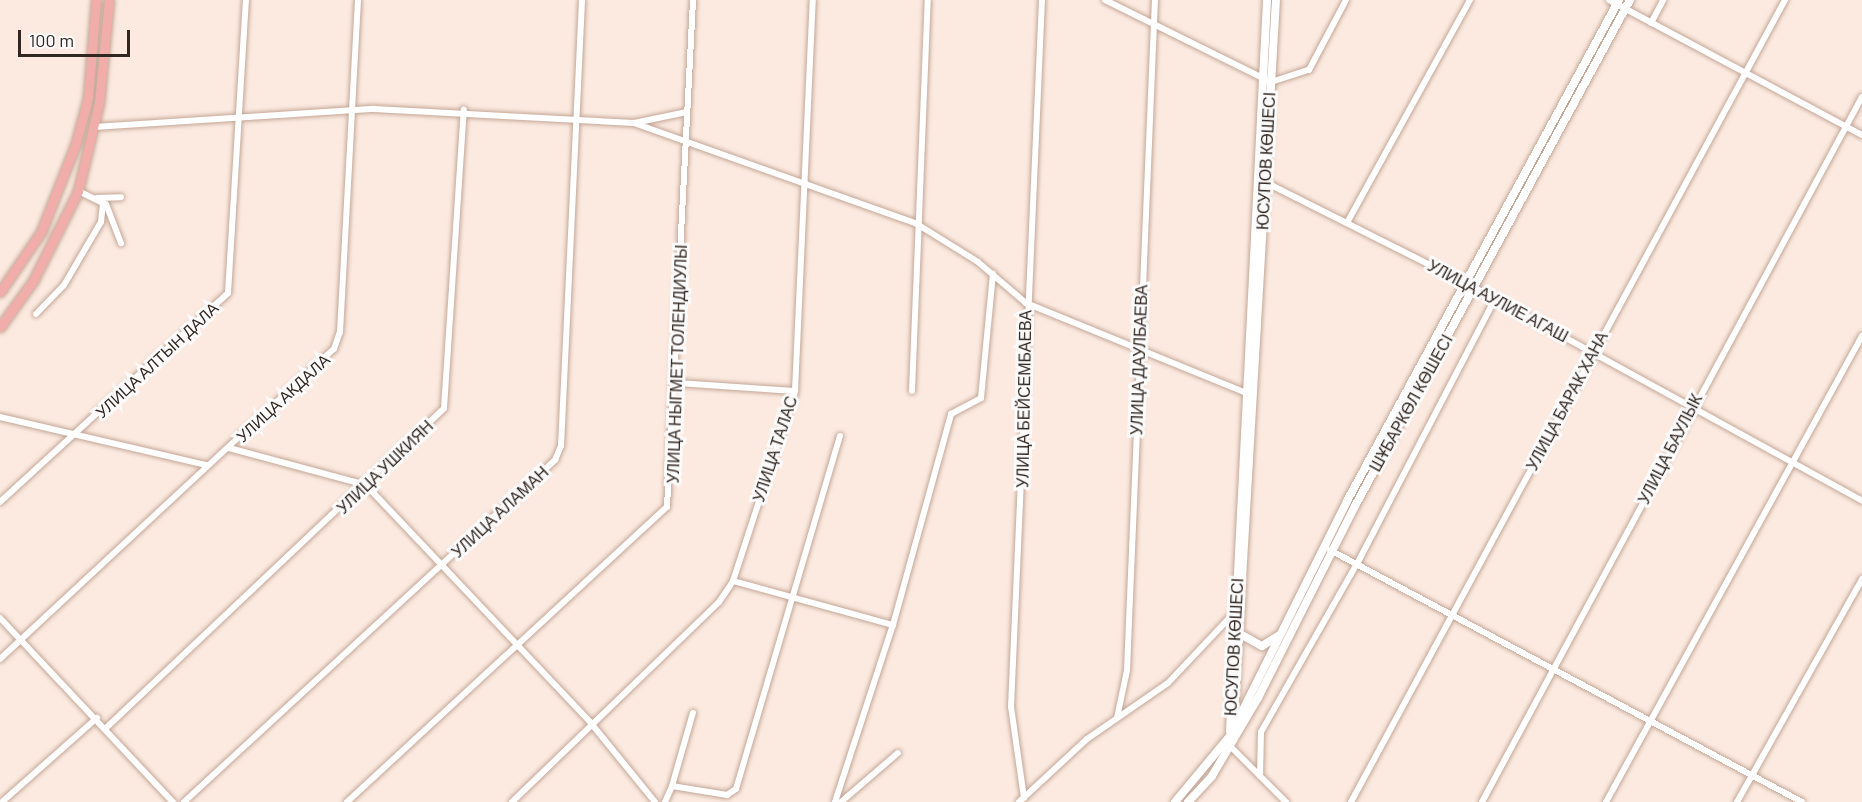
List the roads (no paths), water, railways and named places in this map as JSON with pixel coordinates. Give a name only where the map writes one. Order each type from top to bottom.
[{"type":"main road","points":[[0,292],[41,232],[60,187],[88,98],[96,0]]},
{"type":"main road","points":[[0,327],[33,281],[78,191],[94,127],[104,65],[109,0]]},
{"type":"main road","points":[[92,64],[104,65]]},
{"type":"street","name":"УЛИЦА АЛТЫН ДАЛА","points":[[0,502],[228,293],[241,119],[246,0]]},
{"type":"street","name":"УЛИЦА АКДАЛА","points":[[0,659],[22,641],[206,465],[229,448],[334,349],[353,109],[358,0]]},
{"type":"street","name":"УЛИЦА АЛАМАН","points":[[184,802],[544,472],[561,446],[582,0]]},
{"type":"street","name":"УЛИЦА НЫГМЕТ ТОЛЕНДИУЛЫ","points":[[347,802],[667,507],[677,383],[693,0]]},
{"type":"street","name":"УЛИЦА ТАЛАС","points":[[512,802],[590,722],[719,603],[733,581],[795,391],[807,180],[813,0]]},
{"type":"street","points":[[912,391],[917,224],[928,0]]},
{"type":"street","name":"УЛИЦА БЕЙСЕМБАЕВА","points":[[1022,800],[1011,708],[1026,303],[1042,0]]},
{"type":"street","points":[[1105,0],[1267,82],[1309,70],[1346,0]]},
{"type":"street","name":"УЛИЦА ДАУЛБАЕВА","points":[[1117,718],[1127,670],[1155,0]]},
{"type":"street","name":"ЮСУПОВ КӨШЕСІ","points":[[1267,0],[1267,82]]},
{"type":"street","name":"ЮСУПОВ КӨШЕСІ","points":[[1230,736],[1234,613],[1267,82],[1276,0]]},
{"type":"street","points":[[1348,221],[1470,0]]},
{"type":"street","name":"ШҰБАРКӨЛ КӨШЕСІ","points":[[1175,802],[1230,736],[1284,629],[1474,288],[1630,0]]},
{"type":"street","points":[[1651,23],[1663,0]]},
{"type":"street","name":"УЛИЦА БАРАК ХАНА","points":[[1351,802],[1785,0]]},
{"type":"street","points":[[1615,1],[1744,75],[1862,135]]},
{"type":"street","name":"ШҰБАРКӨЛ КӨШЕСІ","points":[[1188,802],[1231,747],[1328,549],[1615,1]]},
{"type":"street","name":"УЛИЦА БАУЛЫК","points":[[1482,802],[1557,668],[1690,408],[1862,98]]},
{"type":"street","points":[[94,127],[241,119],[353,109],[464,110],[634,123],[686,143],[807,180],[917,224],[993,274],[1026,303],[1249,394]]},
{"type":"street","name":"УЛИЦА УШКИЯН","points":[[106,728],[438,416],[447,397],[464,110]]},
{"type":"street","points":[[634,123],[687,112]]},
{"type":"street","name":"УЛИЦА АУЛИЕ АГАШ","points":[[1261,182],[1348,221],[1466,283],[1862,501]]},
{"type":"street","points":[[78,191],[97,198],[103,203],[121,243]]},
{"type":"street","points":[[97,198],[121,197]]},
{"type":"street","points":[[36,314],[85,255],[101,222],[103,203]]},
{"type":"street","points":[[835,802],[893,625],[951,414],[981,398],[993,274]]},
{"type":"street","points":[[1260,776],[1261,732],[1357,564],[1495,299]]},
{"type":"street","points":[[1606,802],[1862,336]]},
{"type":"street","points":[[677,383],[795,391]]},
{"type":"street","name":"ЮСУПОВ КӨШЕСІ","points":[[1230,736],[1239,693],[1249,394]]},
{"type":"street","points":[[0,417],[206,465]]},
{"type":"street","points":[[672,786],[727,795],[736,789],[840,436]]},
{"type":"street","points":[[229,448],[366,485],[516,648],[590,722],[655,802]]},
{"type":"street","points":[[1328,549],[1557,668],[1802,802]]},
{"type":"street","points":[[1737,802],[1862,579]]},
{"type":"street","points":[[733,581],[893,625]]},
{"type":"street","points":[[1022,800],[1117,718],[1168,682],[1234,613]]},
{"type":"street","points":[[0,618],[97,718],[173,802]]},
{"type":"street","points":[[1242,635],[1262,646],[1284,629]]},
{"type":"street","points":[[665,802],[672,786],[693,713]]},
{"type":"street","points":[[2,802],[97,718]]},
{"type":"street","points":[[1230,736],[1231,747],[1286,802]]},
{"type":"street","points":[[841,802],[898,753]]}]
